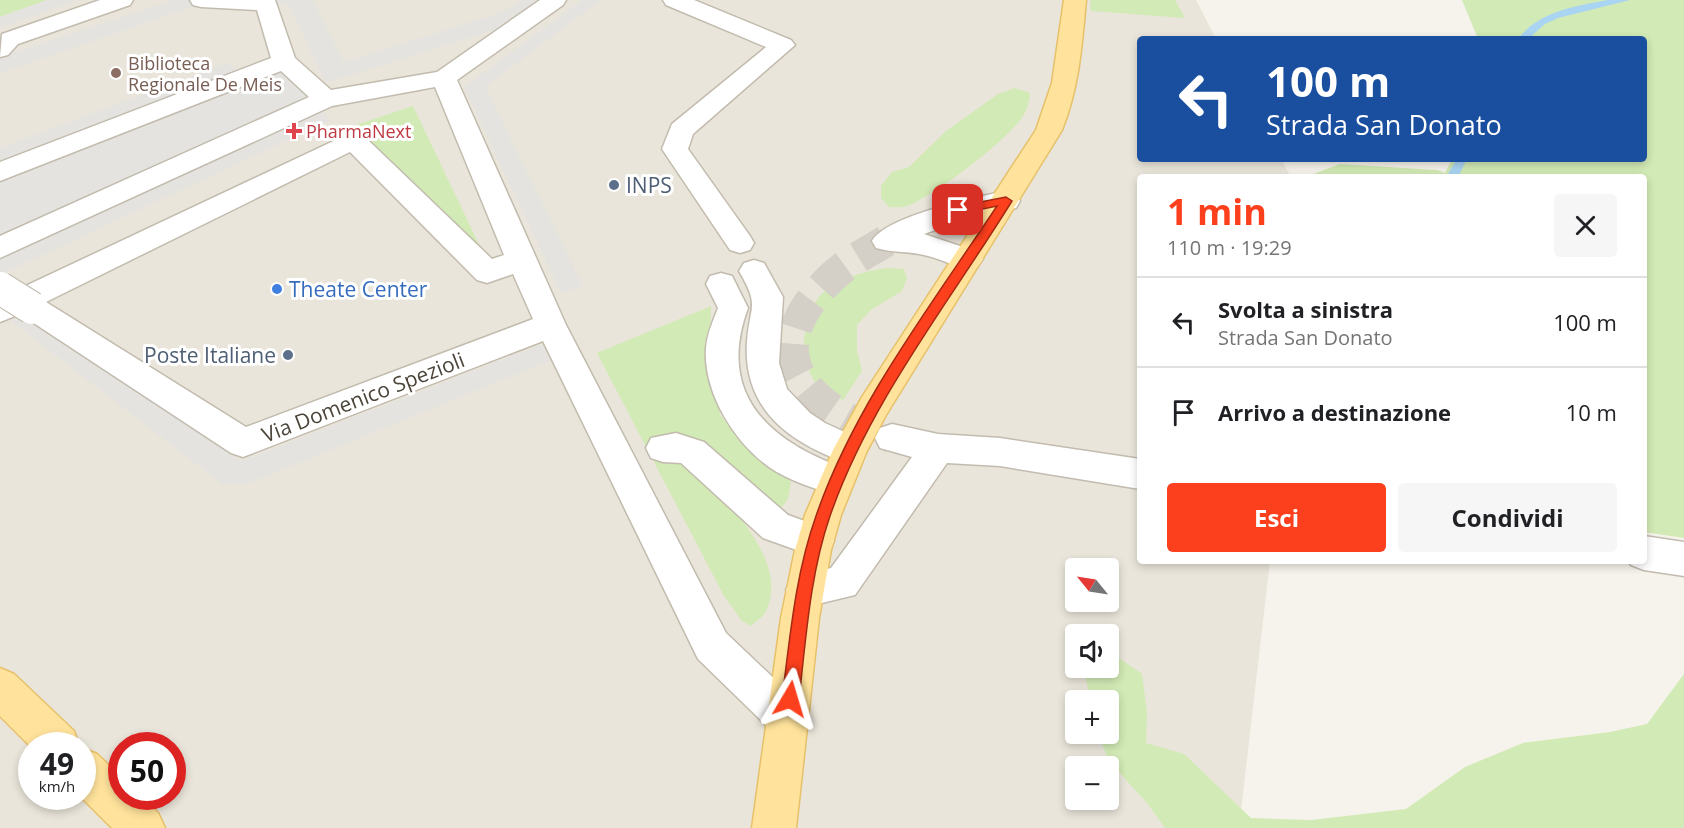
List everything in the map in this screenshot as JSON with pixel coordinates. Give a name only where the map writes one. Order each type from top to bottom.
[{"type":"main road","points":[[774,828],[805,590],[816,541],[843,466],[898,366],[1037,152],[1059,107],[1065,84],[1075,0]]},
{"type":"main road","points":[[0,688],[45,732]]},
{"type":"main road","points":[[96,783],[143,828]]},
{"type":"street","points":[[0,50],[10,39],[122,0]]},
{"type":"street","points":[[201,0],[266,4],[284,61],[326,99]]},
{"type":"street","points":[[0,248],[326,99],[444,78],[555,0]]},
{"type":"street","points":[[674,0],[783,45],[681,130],[675,149],[766,286],[770,300],[762,358],[768,388],[781,408],[798,425],[821,439],[843,466]]},
{"type":"street","points":[[0,172],[284,61]]},
{"type":"street","points":[[444,78],[551,325],[712,646],[788,719]]},
{"type":"street","points":[[0,311],[356,138],[487,272],[521,260]]},
{"type":"street","points":[[968,259],[920,243],[886,241],[935,217],[1006,201]]},
{"type":"street","points":[[721,284],[733,308],[724,333],[722,357],[729,387],[745,422],[756,436],[783,458],[843,466]]},
{"type":"street","name":"Via Domenico Spezioli","points":[[0,288],[243,443],[551,325]]},
{"type":"street","points":[[891,438],[938,448],[1000,452],[1137,474]]},
{"type":"street","points":[[663,448],[676,447],[692,452],[776,527],[816,541]]},
{"type":"street","points":[[805,590],[842,583],[938,448]]},
{"type":"street","points":[[1647,553],[1684,559]]},
{"type":"shaded area","points":[[0,0],[1196,0],[1214,36],[1137,36],[1137,162],[1283,162],[1289,174],[1137,174],[1137,564],[1270,564],[1239,828],[0,828]]},
{"type":"shaded area","points":[[47,0],[78,0],[0,28],[0,17]]},
{"type":"shaded area","points":[[174,0],[192,0],[198,5],[0,73],[0,57]]},
{"type":"shaded area","points":[[252,0],[313,0],[344,62],[503,12],[521,0],[547,0],[508,26],[325,83],[290,6]]},
{"type":"shaded area","points":[[582,0],[601,0],[485,87],[583,286],[561,293],[464,87]]},
{"type":"shaded area","points":[[230,62],[237,72],[0,162],[0,148]]},
{"type":"shaded area","points":[[282,71],[331,120],[0,275],[0,180]]},
{"type":"shaded area","points":[[30,309],[241,461],[545,343],[556,358],[250,483],[222,484],[11,321]]},
{"type":"green space","points":[[0,0],[47,0],[0,17]]},
{"type":"green space","points":[[1090,0],[1175,0],[1185,18],[1091,11]]},
{"type":"green space","points":[[1462,0],[1684,0],[1684,538],[1647,532],[1647,174],[1313,174],[1340,164],[1437,170],[1445,173],[1450,162],[1647,162],[1647,36],[1477,36]]},
{"type":"green space","points":[[1015,88],[1030,93],[1025,113],[1012,129],[985,154],[935,191],[907,206],[889,207],[881,198],[881,186],[892,172],[909,167],[946,131],[998,94]]},
{"type":"green space","points":[[413,106],[485,257],[350,127]]},
{"type":"green space","points":[[904,269],[907,278],[902,291],[871,310],[857,325],[857,350],[862,371],[843,400],[821,389],[810,372],[804,346],[808,318],[813,306],[830,287],[872,270]]},
{"type":"green space","points":[[711,306],[710,348],[720,415],[748,447],[771,459],[791,482],[788,499],[779,511],[724,496],[761,549],[771,579],[771,594],[766,612],[751,626],[742,621],[724,596],[597,353]]},
{"type":"green space","points":[[1119,658],[1142,674],[1147,712],[1146,743],[1184,754],[1251,818],[1311,820],[1406,809],[1465,767],[1523,743],[1610,732],[1647,724],[1684,674],[1684,828],[1165,828],[1147,803],[1119,772],[1119,756],[1107,756],[1102,744],[1119,744],[1119,690],[1088,690],[1086,678],[1119,678]]},
{"type":"waterway","points":[[1525,36],[1541,22],[1554,16],[1584,7],[1625,0]]},
{"type":"waterway","points":[[1454,174],[1460,162]]},
{"type":"tunnel","points":[[886,241],[838,272],[808,305],[796,330],[793,354],[800,375],[814,394],[834,411],[890,438]]},
{"type":"place","name":"Biblioteca Regionale De Meis","points":[[116,73]]},
{"type":"place","name":"PharmaNext","points":[[294,131]]},
{"type":"place","name":"INPS","points":[[614,185]]},
{"type":"place","name":"Theate Center","points":[[277,289]]},
{"type":"place","name":"Poste Italiane","points":[[288,355]]},
{"type":"route","points":[[790,699],[800,618],[813,550],[823,515],[850,450],[898,366],[1006,201],[958,210]]}]
